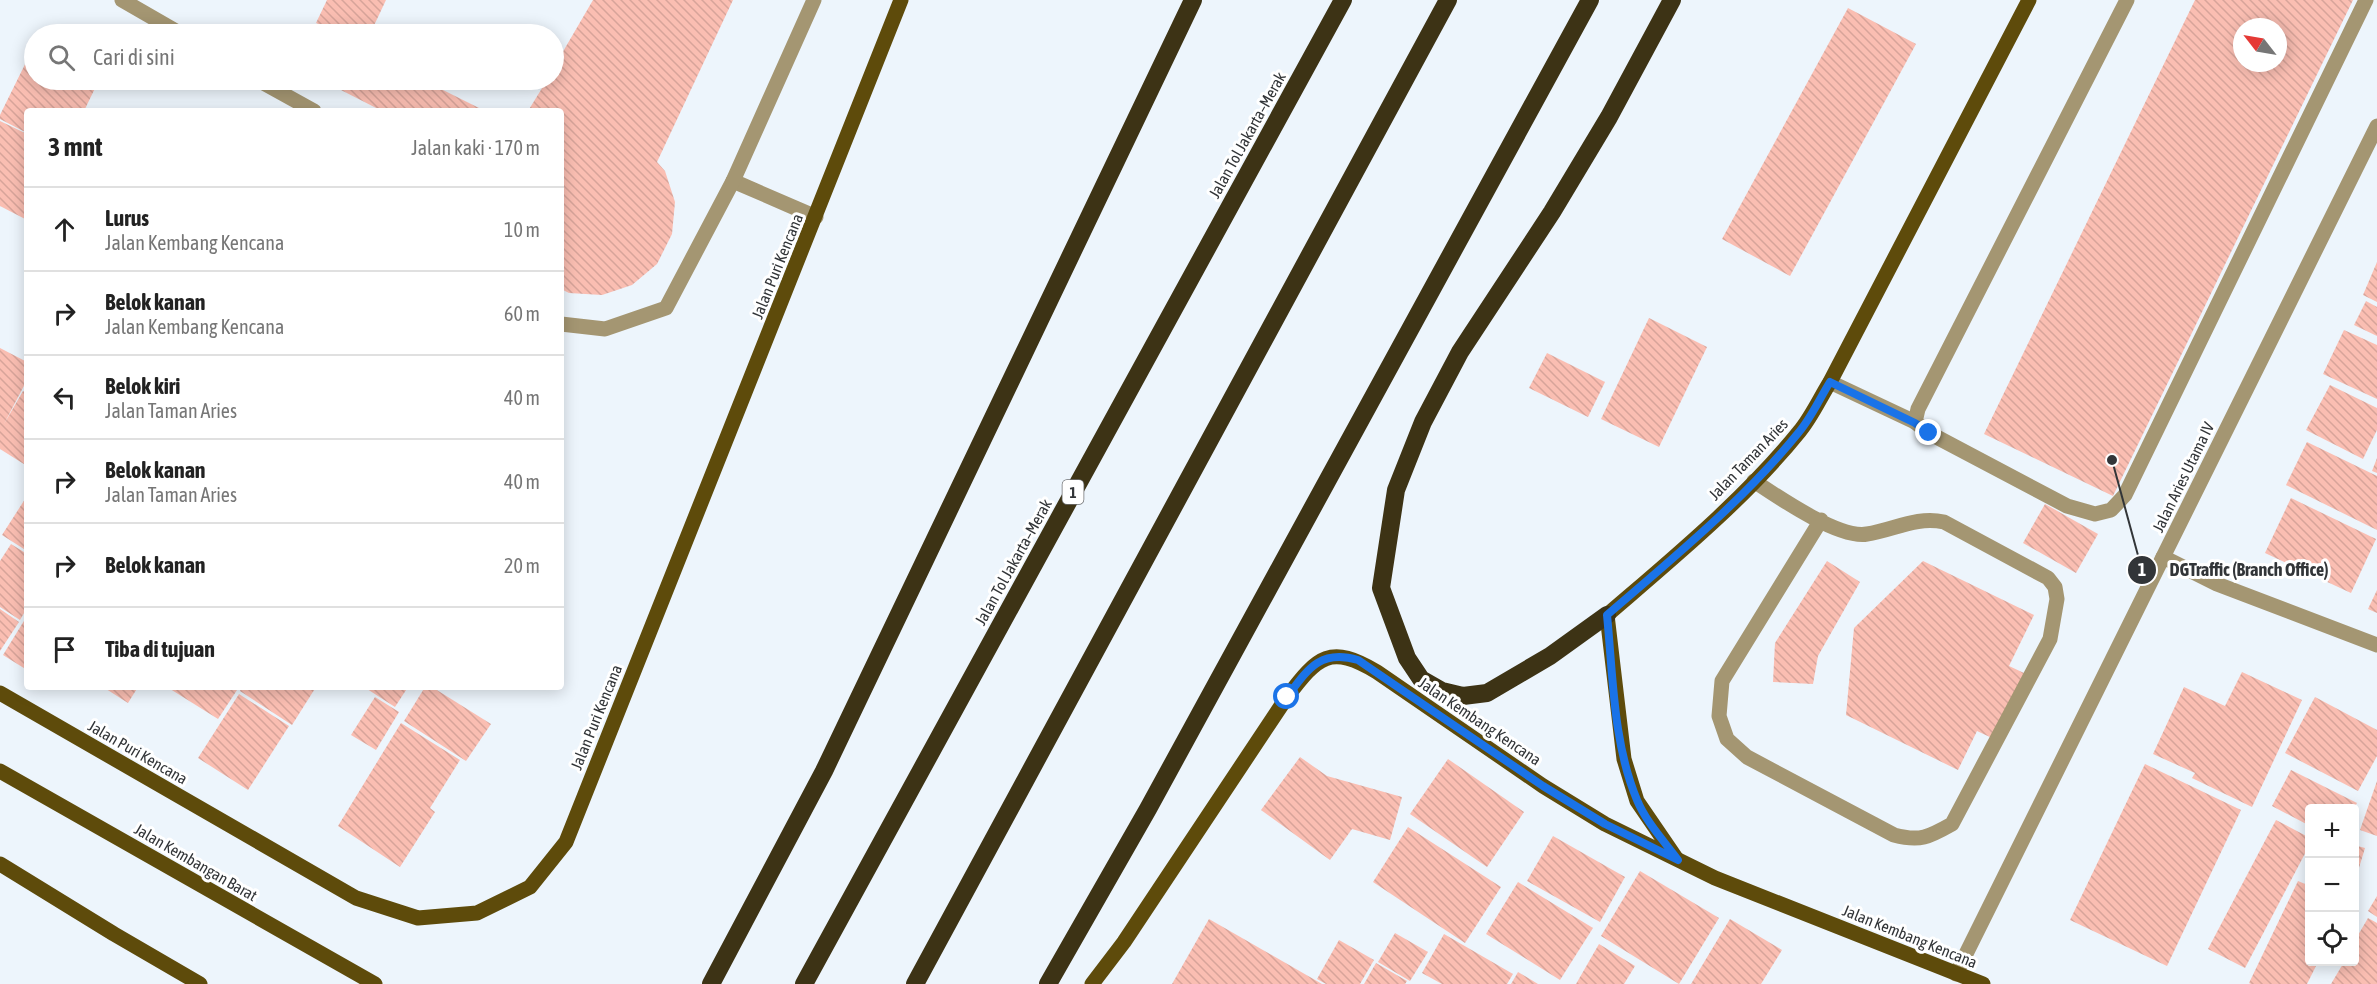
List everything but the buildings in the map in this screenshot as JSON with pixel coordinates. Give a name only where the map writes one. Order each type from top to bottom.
[{"type":"highway","points":[[711,984],[824,771],[1193,0]]},
{"type":"highway","name":"Jalan Tol Jakarta–Merak","points":[[804,984],[1343,0]]},
{"type":"highway","points":[[915,984],[1448,0]]},
{"type":"highway","points":[[1048,984],[1148,809],[1590,0]]},
{"type":"highway","points":[[1607,615],[1550,656],[1486,693],[1464,696],[1442,691],[1421,679],[1407,658],[1380,588],[1396,490],[1423,422],[1460,352],[1552,212],[1603,127],[1672,0]]},
{"type":"main road","name":"Jalan Puri Kencana","points":[[0,693],[356,898],[418,918],[477,913],[530,887],[566,842],[901,0]]},
{"type":"main road","name":"Jalan Taman Aries","points":[[1607,615],[1669,562],[1754,481],[1800,431],[1830,382],[2029,0]]},
{"type":"main road","points":[[1607,615],[1624,759],[1637,801],[1678,860]]},
{"type":"main road","name":"Jalan Kembang Kencana","points":[[1092,984],[1124,942],[1305,673],[1328,657],[1341,655],[1358,660],[1543,786],[1605,824],[1715,878],[1983,984]]},
{"type":"main road","name":"Jalan Kembangan Barat","points":[[0,771],[375,984]]},
{"type":"main road","points":[[0,864],[200,984]]},
{"type":"street","points":[[122,0],[164,24]]},
{"type":"street","points":[[564,324],[605,329],[666,308],[734,181],[814,0]]},
{"type":"street","points":[[1915,423],[1918,409],[2127,0]]},
{"type":"street","points":[[1830,382],[1915,423],[1929,433],[2067,506],[2095,514],[2111,510],[2125,495],[2366,0]]},
{"type":"street","points":[[276,90],[309,108]]},
{"type":"street","name":"Jalan Aries Utama IV","points":[[1956,974],[2163,557],[2371,151],[2377,126]]},
{"type":"street","points":[[734,181],[816,217]]},
{"type":"street","points":[[1754,481],[1792,505],[1821,520],[1843,532],[1865,535],[1929,519],[1944,522],[2048,578],[2055,587],[2057,599],[2050,639],[1952,824],[1929,837],[1911,840],[1894,835],[1747,757],[1727,739],[1719,716],[1722,681],[1821,520]]},
{"type":"street","points":[[2163,557],[2217,584],[2377,645]]},
{"type":"place","name":"DGTraffic (Branch Office)","points":[[2112,460]]},
{"type":"route","points":[[1287,697],[1305,673],[1328,657],[1341,655],[1358,660],[1543,786],[1605,824],[1678,860],[1637,801],[1624,759],[1607,615],[1669,562],[1754,481],[1800,431],[1830,382],[1915,423],[1929,433]]}]
